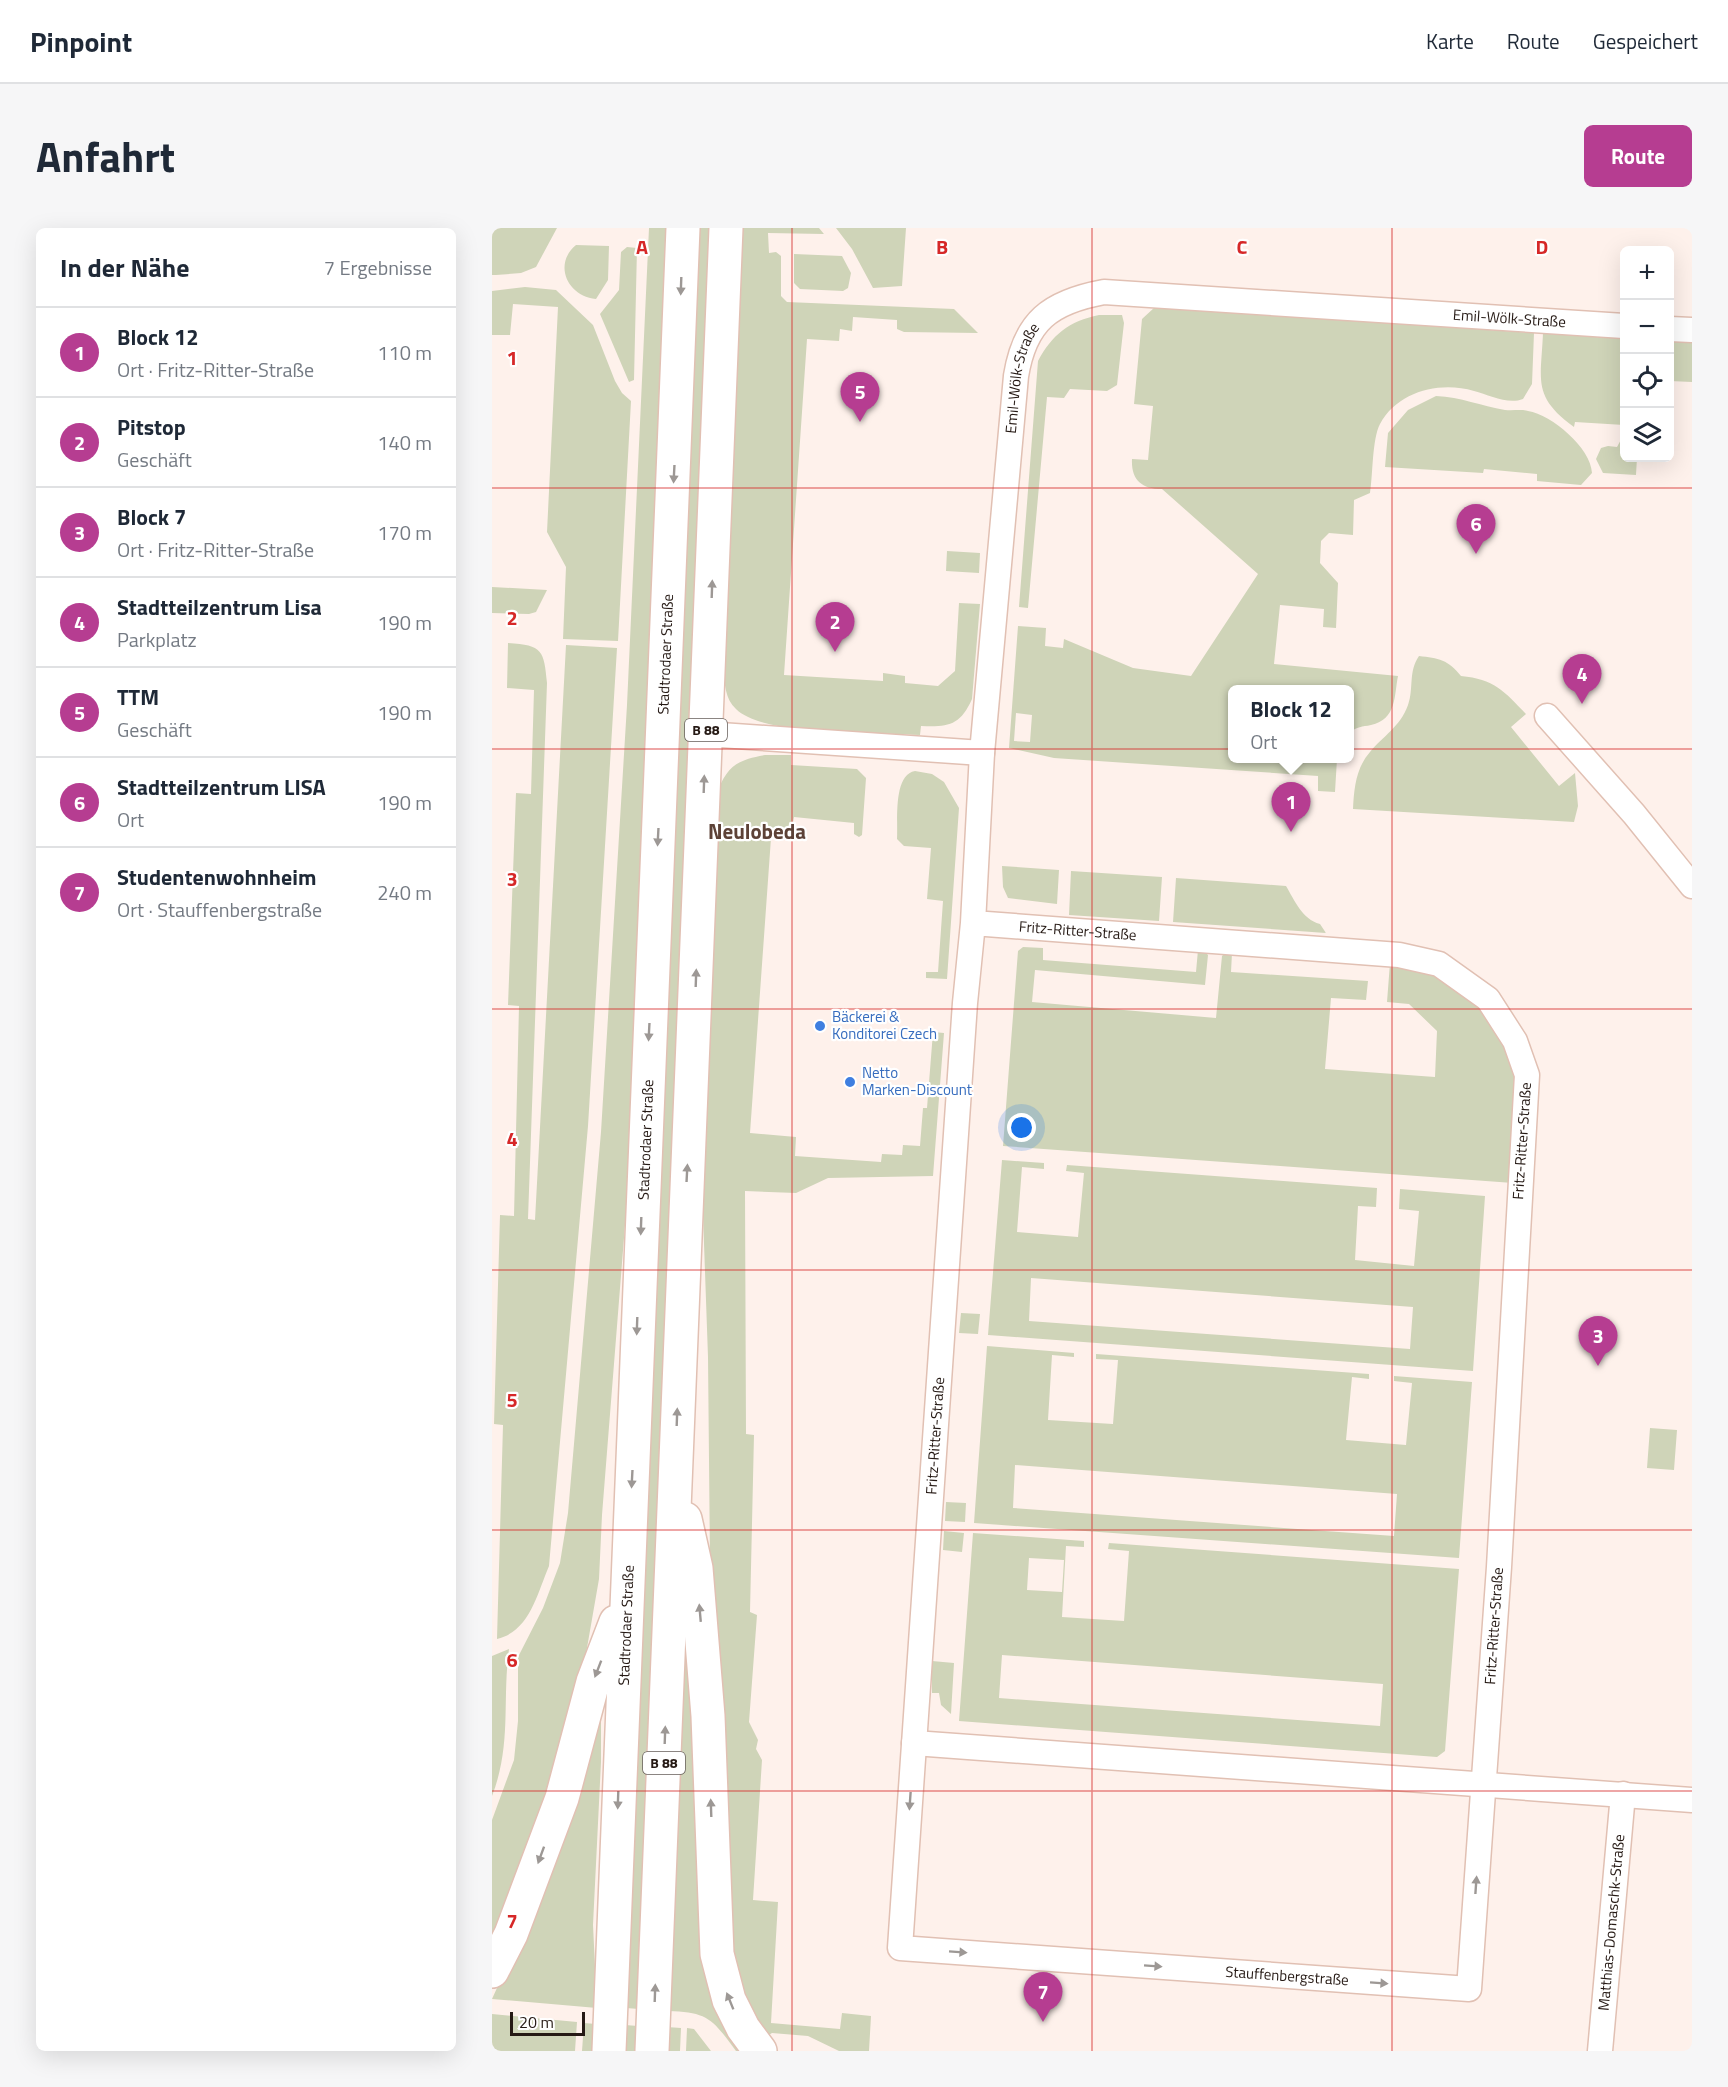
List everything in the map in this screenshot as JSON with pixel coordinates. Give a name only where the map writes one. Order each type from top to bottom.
[{"type":"main road","name":"Stadtrodaer Straße","points":[[609,2051],[683,228]]},
{"type":"main road","name":"B 88","points":[[652,2051],[726,228]]},
{"type":"main road","points":[[675,1475],[696,1568],[708,1716],[717,1954],[729,2000],[743,2028],[760,2051]]},
{"type":"main road","points":[[492,1971],[511,1934],[562,1798],[593,1682],[626,1595]]},
{"type":"street","name":"Emil-Wölk-Straße","points":[[982,753],[1016,376],[1021,349],[1032,328],[1048,311],[1081,296],[1104,292],[1620,326]]},
{"type":"street","points":[[1674,329],[1692,330]]},
{"type":"street","points":[[1547,716],[1634,814],[1692,886]]},
{"type":"street","points":[[705,734],[982,753]]},
{"type":"street","name":"Fritz-Ritter-Straße","points":[[900,1948],[973,923],[982,753]]},
{"type":"street","name":"Fritz-Ritter-Straße","points":[[973,923],[1399,955],[1439,964],[1488,999],[1515,1041],[1527,1075],[1499,1567],[1482,1784]]},
{"type":"street","points":[[914,1743],[1692,1800]]},
{"type":"street","name":"Stauffenbergstraße","points":[[900,1948],[1469,1989],[1482,1784]]},
{"type":"street","name":"Matthias-Domaschk-Straße","points":[[1600,2051],[1623,1794]]},
{"type":"green space","points":[[492,228],[557,228],[536,267],[521,273],[492,275]]},
{"type":"green space","points":[[649,228],[668,228],[632,1137],[599,1579],[576,1711],[492,1947],[492,1820],[514,1760],[518,1721],[518,1657],[543,1608],[560,1563],[568,1513],[601,1132],[627,705]]},
{"type":"green space","points":[[698,228],[709,228],[706,351],[639,2009],[626,2008]]},
{"type":"green space","points":[[739,228],[819,228],[824,234],[768,233],[769,253],[776,252],[781,256],[781,296],[787,302],[954,309],[978,333],[904,332],[897,329],[897,320],[853,317],[852,331],[840,329],[839,341],[807,339],[784,675],[883,681],[883,673],[905,676],[905,683],[938,686],[955,671],[959,603],[980,604],[972,699],[963,715],[952,723],[921,726],[920,735],[795,729],[750,718],[732,705],[728,696],[723,670]]},
{"type":"green space","points":[[836,228],[906,228],[902,286],[873,288],[852,249]]},
{"type":"green space","points":[[576,245],[609,246],[608,280],[596,299],[577,292],[566,278],[565,261]]},
{"type":"green space","points":[[627,247],[637,248],[634,380],[629,382],[600,314],[619,290],[621,252]]},
{"type":"green space","points":[[794,254],[842,256],[851,273],[848,288],[843,291],[800,289],[794,283]]},
{"type":"green space","points":[[525,287],[556,290],[593,325],[615,381],[622,393],[631,401],[618,641],[563,639],[566,567],[547,532],[558,307],[513,304],[510,335],[492,335],[492,291]]},
{"type":"green space","points":[[1155,307],[1534,333],[1532,384],[1523,399],[1511,401],[1461,388],[1434,388],[1409,396],[1388,413],[1380,424],[1374,448],[1370,493],[1354,500],[1353,535],[1329,533],[1321,541],[1320,563],[1338,583],[1336,628],[1323,627],[1324,609],[1280,605],[1274,664],[1398,676],[1393,706],[1386,718],[1354,730],[1354,685],[1228,685],[1228,763],[1337,763],[1335,792],[1318,791],[1318,776],[1054,758],[1009,748],[1018,626],[1046,628],[1045,646],[1063,648],[1064,639],[1133,668],[1191,676],[1258,574],[1162,489],[1148,487],[1139,482],[1133,472],[1132,459],[1148,460],[1153,406],[1134,404],[1142,319]],"holes":[[[1016,713],[1032,715],[1030,742],[1014,741]]]},
{"type":"green space","points":[[1099,315],[1122,315],[1124,323],[1117,385],[1107,391],[1070,389],[1064,398],[1047,397],[1028,608],[1019,607],[1038,361],[1049,344],[1062,331],[1079,321]]},
{"type":"green space","points":[[1543,333],[1620,338],[1620,425],[1575,422],[1574,427],[1551,406],[1545,396],[1541,376]]},
{"type":"green space","points":[[1674,340],[1692,341],[1692,382],[1674,381]]},
{"type":"green space","points":[[1436,396],[1538,414],[1559,426],[1578,443],[1590,463],[1592,473],[1581,485],[1537,481],[1537,474],[1484,469],[1483,473],[1385,467],[1388,433],[1408,410]]},
{"type":"green space","points":[[1620,441],[1620,462],[1637,462],[1636,475],[1603,473],[1596,459],[1601,448],[1617,447]]},
{"type":"green space","points":[[947,551],[980,553],[979,573],[946,571]]},
{"type":"green space","points":[[492,587],[547,590],[536,612],[529,614],[492,613]]},
{"type":"green space","points":[[508,643],[528,646],[540,652],[545,664],[547,683],[528,1219],[535,1220],[566,645],[617,648],[588,1126],[549,1566],[525,1620],[508,1635],[497,1639],[503,1425],[494,1424],[500,1215],[514,1216],[519,1006],[508,1005],[516,793],[531,794],[534,690],[507,688]]},
{"type":"green space","points":[[1419,656],[1443,661],[1452,666],[1461,676],[1490,683],[1526,714],[1511,727],[1559,786],[1575,773],[1578,806],[1574,822],[1353,809],[1355,786],[1365,758],[1405,713],[1410,699],[1413,668]]},
{"type":"green space","points":[[765,755],[791,755],[791,765],[857,769],[866,778],[862,835],[859,837],[854,834],[854,823],[794,817],[790,839],[771,838],[750,1133],[796,1137],[795,1156],[881,1162],[882,1154],[902,1155],[903,1145],[920,1146],[923,1108],[927,1108],[933,1032],[944,1033],[933,1176],[828,1178],[796,1193],[745,1191],[746,1434],[754,1435],[750,1612],[757,1615],[749,1722],[758,1740],[756,1749],[762,1760],[753,1900],[778,1902],[771,2023],[840,2029],[842,2013],[871,2016],[869,2051],[839,2051],[808,2036],[772,2033],[764,2038],[733,1971],[710,1562],[708,1357],[703,1215],[704,1114],[716,796],[724,778],[733,767],[747,759]]},
{"type":"green space","points":[[915,771],[932,774],[944,782],[959,808],[947,979],[926,978],[926,972],[938,972],[943,901],[927,899],[931,848],[904,846],[897,839],[900,789],[908,774]]},
{"type":"green space","points":[[1002,866],[1059,870],[1057,904],[1008,898],[1003,887]]},
{"type":"green space","points":[[1071,871],[1162,877],[1159,921],[1069,915]]},
{"type":"green space","points":[[1176,878],[1286,886],[1304,914],[1320,924],[1326,933],[1173,922]]},
{"type":"green space","points":[[1023,947],[1043,948],[1043,960],[1196,972],[1198,950],[1208,955],[1205,985],[1035,970],[1032,1002],[1216,1018],[1222,956],[1226,952],[1232,953],[1231,972],[1368,981],[1366,1000],[1331,998],[1325,1069],[1435,1077],[1437,1031],[1409,1004],[1387,1002],[1390,963],[1432,972],[1480,1007],[1494,1025],[1520,1080],[1513,1183],[1003,1146],[1018,951]]},
{"type":"green space","points":[[1002,1160],[1044,1163],[1044,1169],[1022,1167],[1017,1232],[1078,1237],[1084,1173],[1066,1171],[1067,1165],[1377,1188],[1376,1207],[1358,1206],[1355,1260],[1414,1266],[1419,1211],[1399,1209],[1400,1189],[1485,1196],[1473,1371],[988,1335]],"holes":[[[1031,1278],[1413,1307],[1410,1349],[1029,1321]]]},
{"type":"green space","points":[[961,1313],[980,1314],[978,1334],[959,1333]]},
{"type":"green space","points":[[987,1346],[1074,1353],[1074,1357],[1052,1355],[1048,1420],[1113,1424],[1118,1360],[1096,1359],[1096,1354],[1369,1374],[1369,1379],[1352,1377],[1346,1440],[1406,1445],[1412,1383],[1394,1381],[1394,1376],[1472,1382],[1459,1558],[974,1523]],"holes":[[[1015,1465],[1397,1494],[1394,1536],[1013,1508]]]},
{"type":"green space","points":[[1650,1428],[1677,1430],[1674,1470],[1647,1468]]},
{"type":"green space","points":[[946,1502],[966,1503],[965,1522],[945,1521]]},
{"type":"green space","points":[[944,1531],[964,1533],[962,1552],[943,1550]]},
{"type":"green space","points":[[973,1533],[1084,1541],[1084,1547],[1066,1546],[1062,1617],[1124,1621],[1129,1551],[1108,1549],[1109,1543],[1459,1569],[1445,1751],[1437,1757],[959,1721]],"holes":[[[1029,1558],[1064,1560],[1062,1592],[1027,1590]],[[1002,1655],[1383,1684],[1380,1726],[999,1698]]]},
{"type":"green space","points":[[685,1560],[746,2051],[736,2051],[709,2020],[693,2013],[668,2011]]},
{"type":"green space","points":[[509,1649],[502,1759],[492,1796],[492,1656]]},
{"type":"green space","points":[[932,1661],[954,1663],[951,1714],[941,1705],[939,1693],[932,1693]]},
{"type":"green space","points":[[601,1697],[601,1762],[593,1925],[597,2008],[492,1999],[514,1950]]},
{"type":"green space","points":[[492,2014],[577,2022],[575,2051],[492,2051]]},
{"type":"green space","points":[[584,2023],[596,2024],[595,2051],[582,2051]]},
{"type":"green space","points":[[625,2025],[638,2026],[637,2051],[624,2051]]},
{"type":"green space","points":[[667,2027],[681,2028],[680,2051],[666,2051]]},
{"type":"green space","points":[[687,2028],[694,2029],[711,2051],[686,2051]]},
{"type":"place","name":"TTM","points":[[860,422]]},
{"type":"place","name":"Stadtteilzentrum LISA","points":[[1476,554]]},
{"type":"place","name":"Pitstop","points":[[835,652]]},
{"type":"place","name":"Stadtteilzentrum Lisa","points":[[1582,704]]},
{"type":"place","name":"Block 12","points":[[1291,832]]},
{"type":"place","name":"Bäckerei & Konditorei Czech","points":[[820,1026]]},
{"type":"place","name":"Netto Marken-Discount","points":[[850,1082]]},
{"type":"place","name":"Block 7","points":[[1598,1366]]},
{"type":"place","name":"Studentenwohnheim","points":[[1043,2022]]},
{"type":"district","name":"Neulobeda","points":[[757,832]]}]
